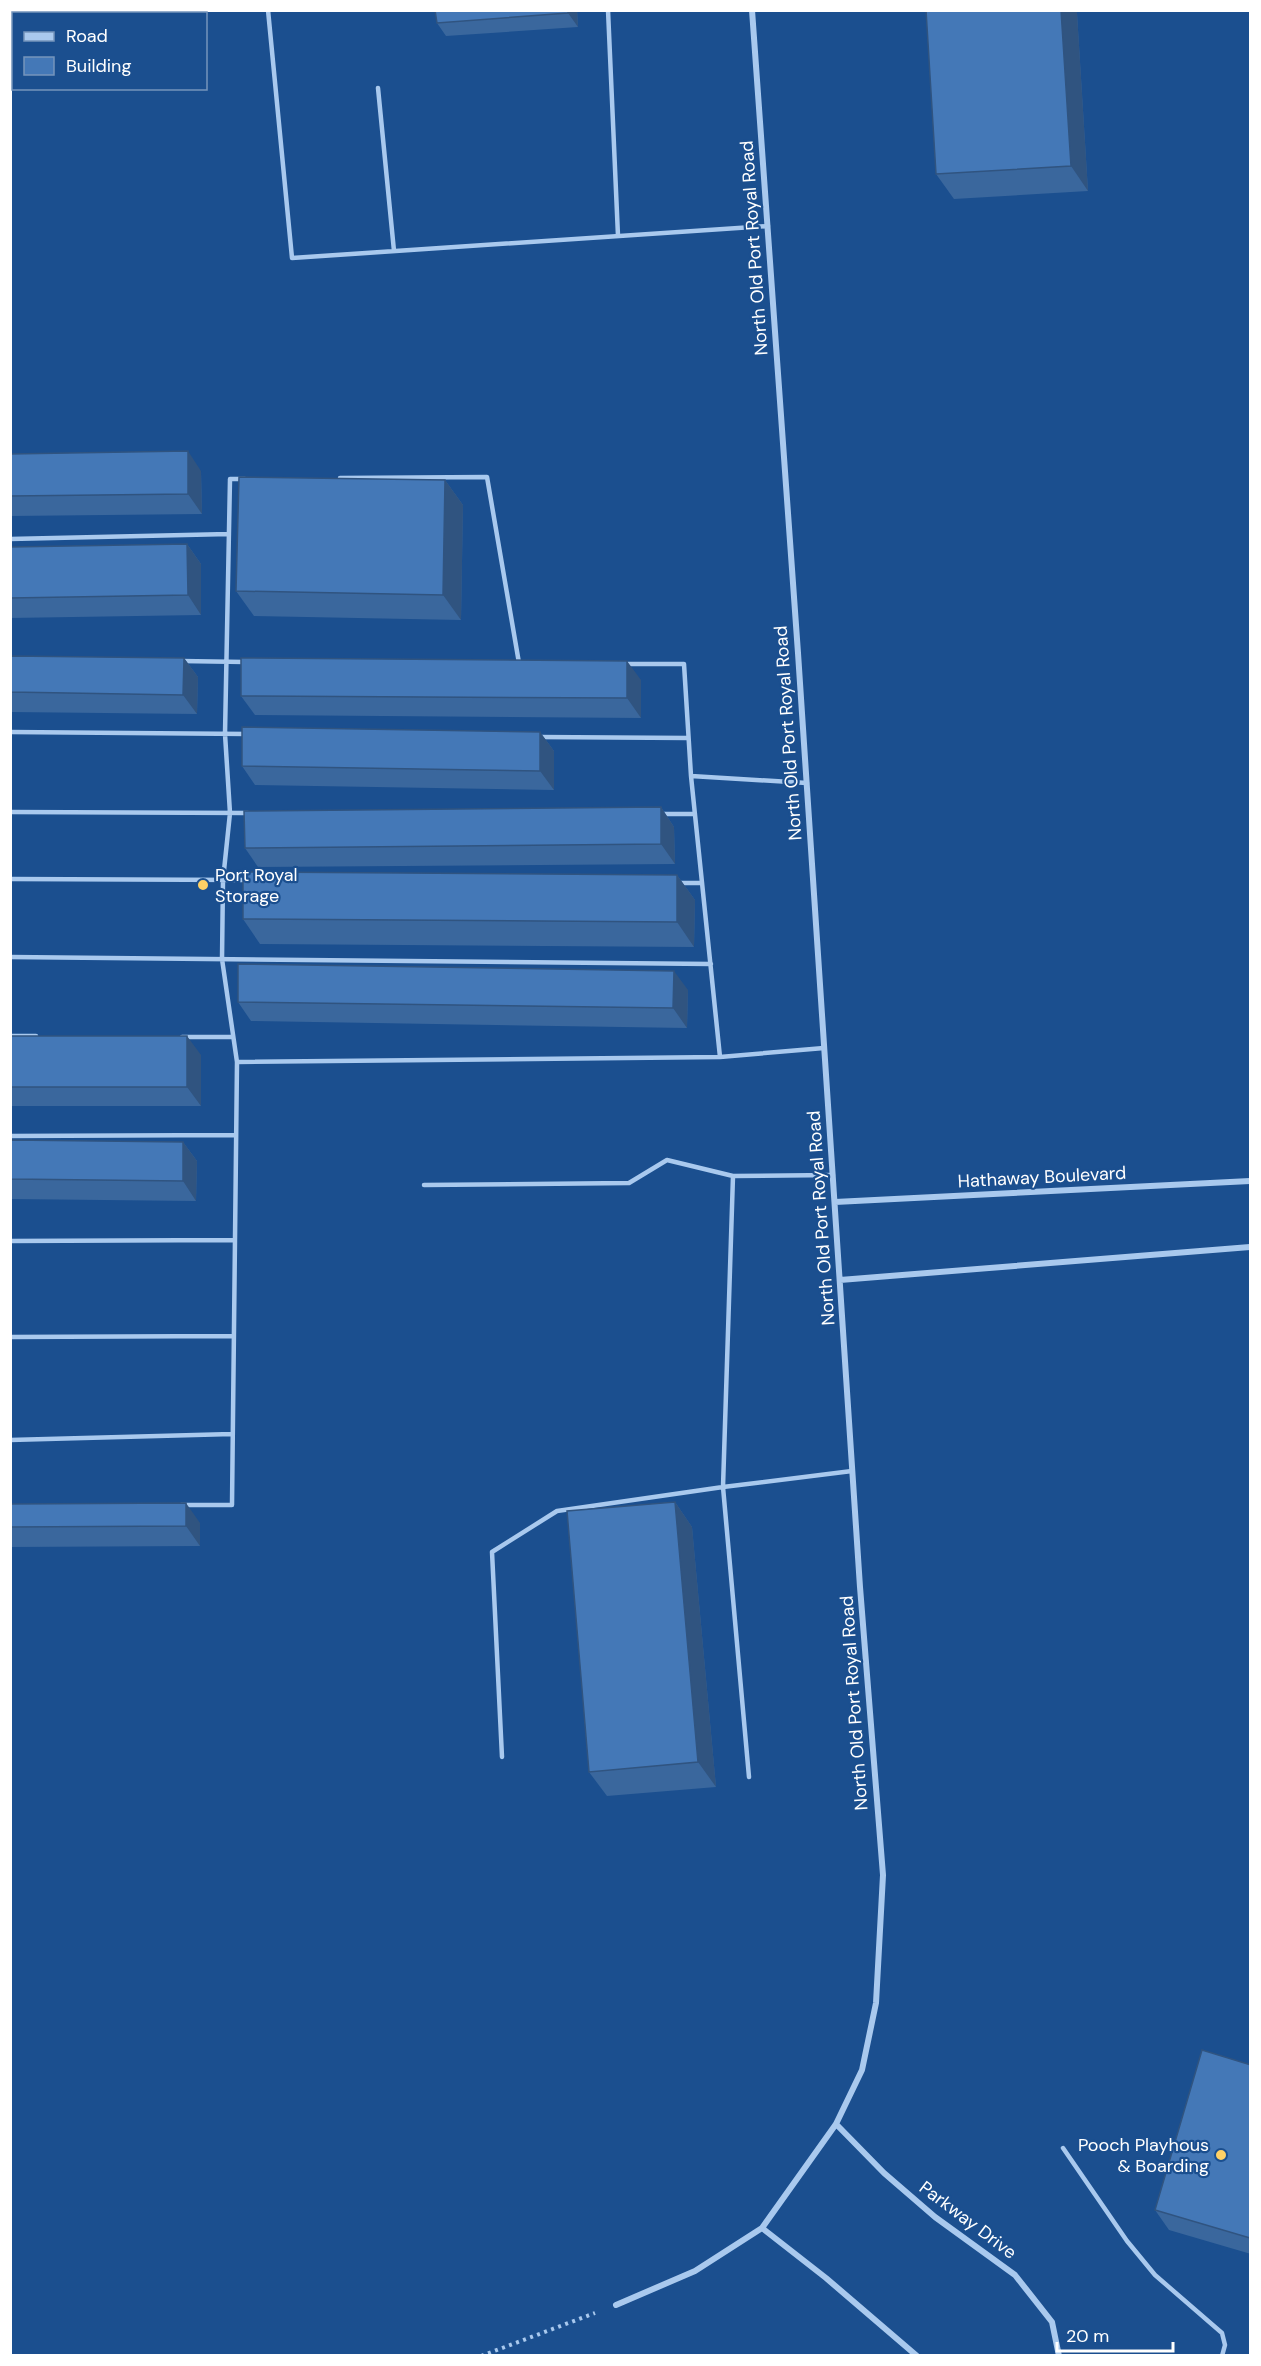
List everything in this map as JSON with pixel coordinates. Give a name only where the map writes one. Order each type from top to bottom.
[{"type":"street","name":"North Old Port Royal Road","points":[[616,2305],[695,2271],[762,2228],[836,2124],[862,2070],[876,2003],[883,1875],[852,1472],[807,783],[752,10]]},
{"type":"street","name":"Hathaway Boulevard","points":[[835,1202],[1251,1181]]},
{"type":"street","points":[[840,1280],[1251,1247]]},
{"type":"street","name":"Parkway Drive","points":[[836,2124],[884,2173],[935,2217],[1015,2275],[1052,2322],[1059,2355]]},
{"type":"street","points":[[762,2228],[826,2278],[917,2355]]},
{"type":"lane","points":[[268,10],[292,258],[768,226]]},
{"type":"lane","points":[[608,10],[618,236]]},
{"type":"lane","points":[[378,88],[394,251]]},
{"type":"lane","points":[[335,478],[487,477],[519,663]]},
{"type":"lane","points":[[174,1505],[232,1505],[237,1062],[222,959],[223,880],[230,813],[225,734],[230,479],[253,479]]},
{"type":"lane","points":[[10,539],[229,534]]},
{"type":"lane","points":[[171,661],[251,662]]},
{"type":"lane","points":[[507,663],[531,663]]},
{"type":"lane","points":[[613,664],[684,664],[691,776],[720,1057]]},
{"type":"lane","points":[[10,732],[261,735]]},
{"type":"lane","points":[[534,736],[688,738]]},
{"type":"lane","points":[[691,776],[807,783]]},
{"type":"lane","points":[[10,812],[254,813]]},
{"type":"lane","points":[[659,814],[695,814]]},
{"type":"lane","points":[[10,879],[259,880]]},
{"type":"lane","points":[[666,883],[702,884]]},
{"type":"lane","points":[[10,957],[711,964]]},
{"type":"lane","points":[[10,1036],[46,1036]]},
{"type":"lane","points":[[175,1037],[233,1037]]},
{"type":"lane","points":[[237,1062],[720,1057],[824,1048]]},
{"type":"lane","points":[[10,1136],[236,1135]]},
{"type":"lane","points":[[424,1185],[629,1184],[667,1160],[733,1176],[833,1175]]},
{"type":"lane","points":[[733,1176],[723,1487],[749,1777]]},
{"type":"lane","points":[[10,1241],[235,1240]]},
{"type":"lane","points":[[10,1337],[234,1336]]},
{"type":"lane","points":[[10,1440],[232,1434]]},
{"type":"lane","points":[[502,1757],[492,1552],[557,1511],[723,1487],[852,1472]]},
{"type":"lane","points":[[1063,2148],[1127,2241],[1155,2275],[1222,2333],[1226,2345],[1221,2355]]},
{"type":"path","points":[[481,2355],[616,2305]]},
{"type":"building","points":[[435,10],[568,10],[568,13],[437,23]]},
{"type":"building","points":[[926,10],[1061,10],[1071,166],[936,174]]},
{"type":"building","points":[[188,451],[188,494],[10,496],[10,454]]},
{"type":"building","points":[[239,477],[445,480],[443,595],[236,591]]},
{"type":"building","points":[[187,544],[188,595],[10,598],[10,547]]},
{"type":"building","points":[[10,656],[184,658],[183,695],[10,692]]},
{"type":"building","points":[[241,658],[627,661],[627,698],[241,696]]},
{"type":"building","points":[[242,727],[540,732],[540,771],[242,766]]},
{"type":"building","points":[[661,807],[661,844],[245,848],[244,811]]},
{"type":"building","points":[[243,872],[677,875],[677,922],[243,919]]},
{"type":"building","points":[[238,964],[674,971],[673,1008],[238,1002]]},
{"type":"building","points":[[10,1036],[187,1036],[187,1087],[10,1087]]},
{"type":"building","points":[[10,1140],[183,1142],[183,1181],[10,1179]]},
{"type":"building","points":[[675,1502],[698,1762],[589,1772],[567,1511]]},
{"type":"building","points":[[186,1503],[186,1526],[10,1527],[10,1504]]},
{"type":"building","name":"Pooch Playhous & Boarding","points":[[1202,2050],[1251,2065],[1250,2238],[1155,2210]]},
{"type":"place","name":"Port Royal Storage","points":[[203,885]]},
{"type":"place","name":"Pooch Playhous & Boarding","points":[[1221,2155]]}]
